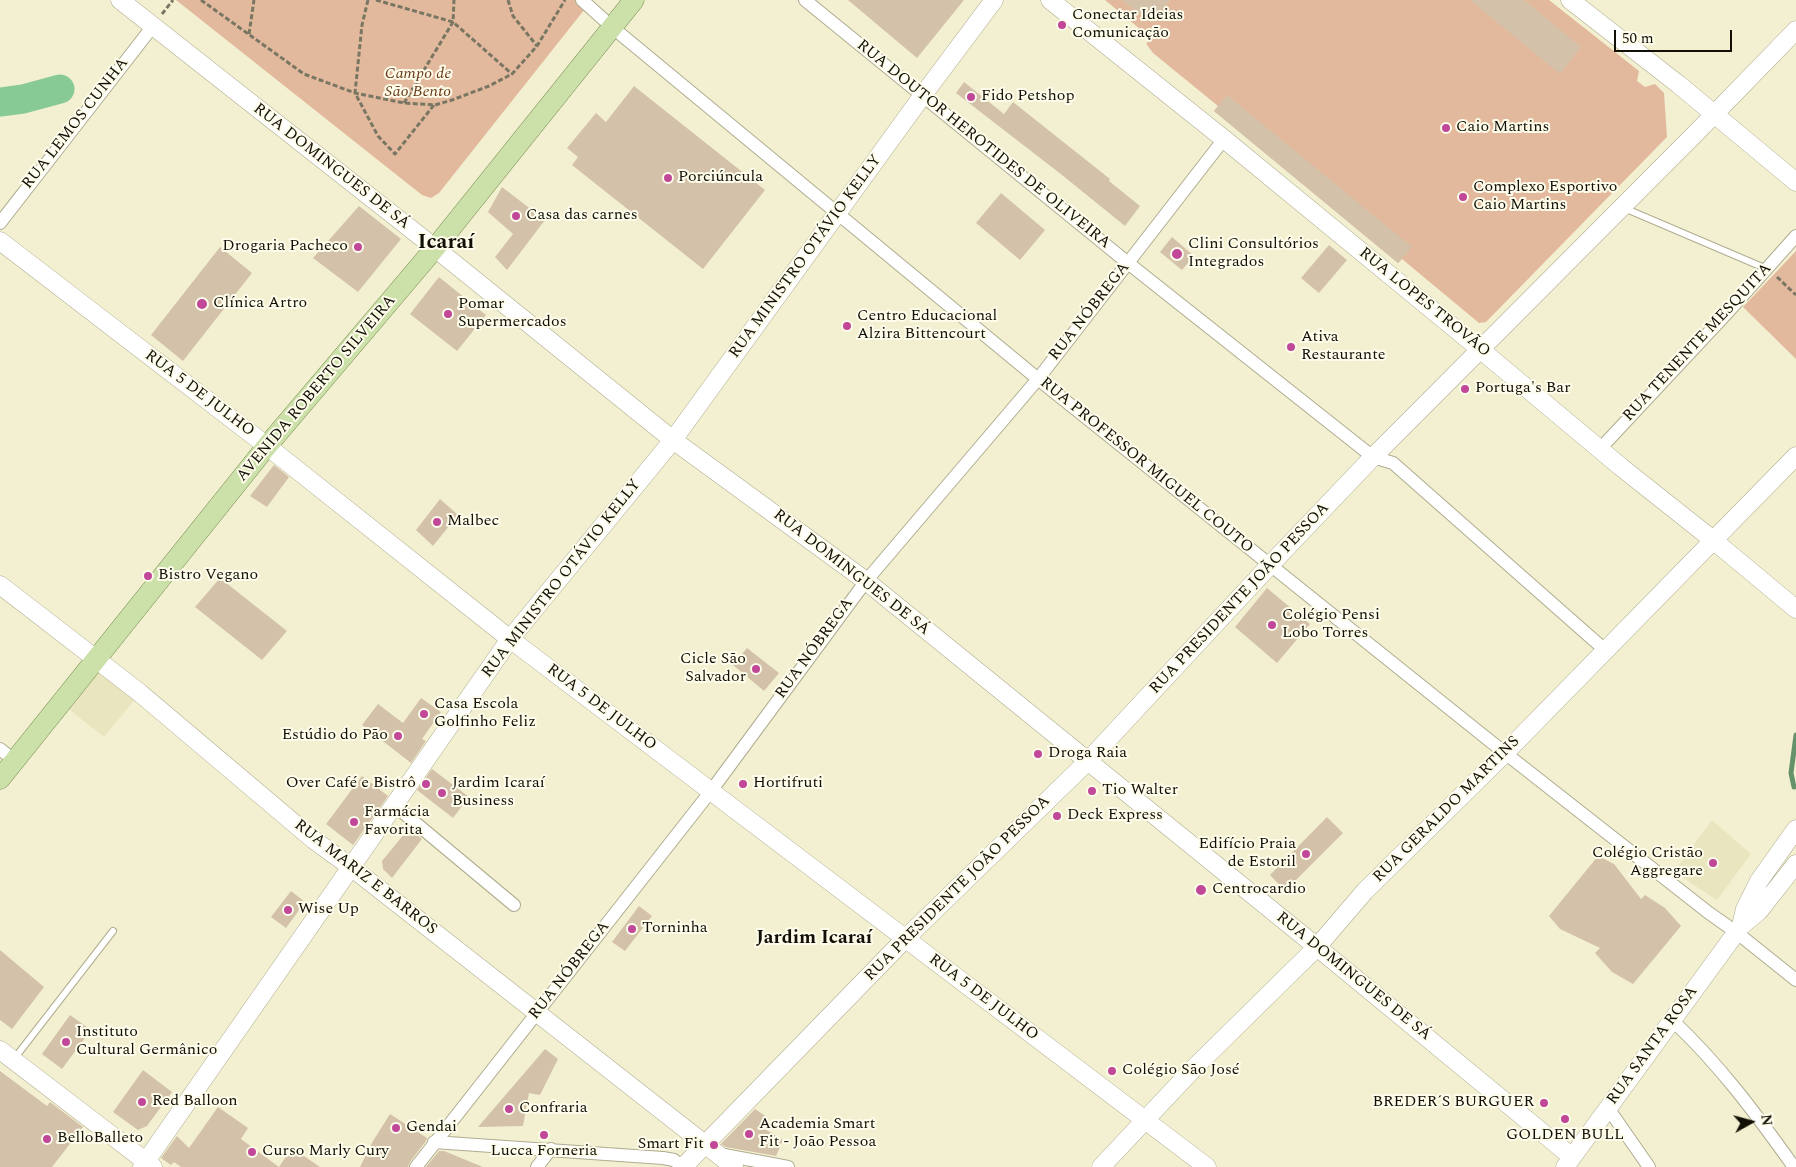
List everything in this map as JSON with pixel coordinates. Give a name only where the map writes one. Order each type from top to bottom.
[{"type":"main road","name":"AVENIDA ROBERTO SILVEIRA","points":[[0,779],[7,755],[96,660],[267,446],[434,248],[634,0]]},
{"type":"street","name":"RUA DOMINGUES DE SÁ","points":[[120,0],[673,440],[866,581],[1317,947],[1568,1162]]},
{"type":"street","name":"RUA PROFESSOR MIGUEL COUTO","points":[[582,0],[612,27],[1038,379],[1504,753],[1709,913],[1739,929],[1796,980]]},
{"type":"street","name":"RUA DOUTOR HEROTIDES DE OLIVEIRA","points":[[805,0],[1128,263],[1373,457],[1393,463],[1605,650]]},
{"type":"street","name":"RUA MINISTRO OTÁVIO KELLY","points":[[147,1165],[351,866],[510,639],[673,440],[838,214],[922,95],[994,0]]},
{"type":"street","name":"RUA LOPES TROVÃO","points":[[1050,0],[1224,139],[1600,450],[1796,609]]},
{"type":"street","points":[[1570,0],[1796,182]]},
{"type":"street","name":"RUA LEMOS CUNHA","points":[[0,223],[153,26]]},
{"type":"street","name":"RUA PRESIDENTE JOÃO PESSOA","points":[[683,1167],[711,1149],[906,939],[1087,762],[1373,457],[1714,115],[1796,30]]},
{"type":"street","name":"RUA NÓBREGA","points":[[416,1167],[711,791],[866,581],[1038,379],[1224,139]]},
{"type":"street","name":"RUA TENENTE MESQUITA","points":[[1600,450],[1796,236]]},
{"type":"street","name":"RUA 5 DE JULHO","points":[[0,241],[267,446],[510,639],[1207,1167]]},
{"type":"street","name":"RUA GERALDO MARTINS","points":[[1101,1167],[1202,1060],[1317,947],[1365,891],[1504,753],[1796,456]]},
{"type":"street","name":"RUA MARIZ E BARROS","points":[[0,585],[140,693],[314,840],[351,866],[734,1167]]},
{"type":"street","points":[[394,805],[514,905]]},
{"type":"street","name":"RUA SANTA ROSA","points":[[1739,929],[1745,909],[1759,881],[1796,829]]},
{"type":"street","name":"RUA SANTA ROSA","points":[[1568,1162],[1739,929],[1759,911],[1796,864]]},
{"type":"street","points":[[1672,1020],[1738,1089],[1794,1167]]},
{"type":"street","points":[[6,1056],[147,1165]]},
{"type":"street","points":[[1608,1108],[1649,1167]]},
{"type":"street","points":[[434,1142],[663,1158],[674,1160],[683,1167]]},
{"type":"street","points":[[537,1167],[551,1149]]},
{"type":"street","points":[[711,1149],[788,1167]]},
{"type":"lane","points":[[1621,207],[1767,269]]},
{"type":"lane","points":[[6,1056],[113,931]]},
{"type":"path","points":[[202,0],[304,74],[356,93],[404,103],[434,104],[452,100],[489,86],[512,74],[537,46],[565,0]]},
{"type":"path","points":[[249,34],[254,0]]},
{"type":"path","points":[[368,0],[362,24],[356,93],[378,136],[395,154],[434,104]]},
{"type":"path","points":[[376,0],[453,22],[512,74]]},
{"type":"path","points":[[404,103],[453,22],[454,0]]},
{"type":"path","points":[[508,0],[514,16],[537,46]]},
{"type":"path","points":[[1767,269],[1796,295]]},
{"type":"shaded area","points":[[96,660],[140,693],[104,737],[61,703]]},
{"type":"shaded area","name":"Colégio Cristão Aggregare","points":[[1712,820],[1751,854],[1717,900],[1674,872]]},
{"type":"green space","name":"Campo de São Bento","points":[[176,0],[592,0],[439,193],[431,198],[422,195]]},
{"type":"green space","name":"Complexo Esportivo Caio Martins","points":[[1105,0],[1549,0],[1639,71],[1637,81],[1645,87],[1655,84],[1664,93],[1667,137],[1486,322],[1479,323],[1402,259],[1398,263],[1214,111],[1218,106],[1153,53],[1147,45],[1146,34]]},
{"type":"green space","points":[[1796,251],[1796,359],[1743,307]]},
{"type":"building","points":[[848,0],[964,0],[917,58]]},
{"type":"building","points":[[1122,0],[1170,0],[1152,23]]},
{"type":"building","points":[[1470,0],[1524,0],[1581,47],[1560,74]]},
{"type":"building","points":[[964,82],[1004,114],[1013,102],[1110,179],[1109,181],[1140,206],[1125,226],[956,93]]},
{"type":"building","name":"Porciúncula","points":[[634,86],[765,190],[703,269],[572,165],[578,157],[567,148],[596,113],[606,122]]},
{"type":"building","points":[[1227,95],[1412,247],[1398,263],[1214,111]]},
{"type":"building","name":"Casa das carnes","points":[[502,187],[545,220],[507,270],[495,257],[513,234],[488,212]]},
{"type":"building","points":[[1001,193],[1045,230],[1020,260],[976,223]]},
{"type":"building","name":"Drogaria Pacheco","points":[[359,206],[401,239],[358,292],[313,258]]},
{"type":"building","name":"Clini Consultórios Integrados","points":[[1172,237],[1194,256],[1182,270],[1160,252]]},
{"type":"building","points":[[1329,245],[1347,260],[1319,293],[1301,278]]},
{"type":"building","name":"Clínica Artro","points":[[220,247],[252,273],[183,361],[151,335]]},
{"type":"building","name":"Pomar Supermercados","points":[[439,277],[486,315],[457,351],[410,314]]},
{"type":"building","points":[[274,465],[289,477],[267,507],[250,496]]},
{"type":"building","name":"Malbec","points":[[440,499],[458,515],[433,546],[416,530]]},
{"type":"building","points":[[220,578],[287,631],[262,660],[195,607]]},
{"type":"building","name":"Colégio Pensi Lobo Torres","points":[[1267,588],[1310,624],[1277,663],[1235,627]]},
{"type":"building","name":"Cicle São Salvador","points":[[747,648],[779,673],[764,691],[733,665]]},
{"type":"building","name":"Estúdio do Pão","points":[[421,698],[441,712],[422,739],[426,741],[411,763],[362,725],[378,704],[403,723]]},
{"type":"building","name":"Jardim Icaraí Business","points":[[432,769],[469,797],[453,818],[417,790]]},
{"type":"building","name":"Farmácia Favorita","points":[[362,776],[388,796],[353,845],[326,824]]},
{"type":"building","name":"Edifício Praia de Estoril","points":[[1327,817],[1343,833],[1285,891],[1270,875]]},
{"type":"building","points":[[409,828],[422,839],[392,878],[383,869],[382,861]]},
{"type":"building","points":[[1598,856],[1614,864],[1641,899],[1645,895],[1665,908],[1681,926],[1633,984],[1612,972],[1595,953],[1600,948],[1560,929],[1549,916]]},
{"type":"building","name":"Wise Up","points":[[291,891],[305,902],[286,928],[271,917]]},
{"type":"building","name":"Torninha","points":[[639,906],[652,916],[625,951],[612,942]]},
{"type":"building","points":[[0,950],[44,987],[12,1029],[0,1020]]},
{"type":"building","name":"Instituto Cultural Germânico","points":[[70,1015],[91,1030],[62,1069],[42,1054]]},
{"type":"building","points":[[545,1049],[558,1059],[540,1095],[529,1093],[523,1126],[478,1127]]},
{"type":"building","name":"Red Balloon","points":[[143,1070],[172,1092],[147,1126],[138,1130],[113,1112]]},
{"type":"building","points":[[0,1071],[47,1106],[50,1102],[83,1127],[52,1167],[0,1167]]},
{"type":"building","points":[[218,1107],[248,1128],[241,1139],[279,1167],[181,1167],[174,1162],[171,1165],[161,1158],[177,1136],[189,1148]]},
{"type":"building","name":"Academia Smart Fit - João Pessoa","points":[[755,1109],[767,1117],[760,1126],[783,1140],[776,1156],[726,1147],[721,1144]]},
{"type":"building","name":"Gendai","points":[[390,1114],[427,1138],[426,1141],[408,1167],[360,1167],[373,1141]]},
{"type":"building","points":[[292,1148],[320,1167],[279,1167]]},
{"type":"building","points":[[439,1151],[444,1151],[483,1167],[426,1167]]},
{"type":"waterway","points":[[0,102],[23,99],[60,89]]},
{"type":"waterway","points":[[1794,787],[1791,773],[1796,735]]},
{"type":"place","name":"Conectar Ideias Comunicação","points":[[1062,25]]},
{"type":"place","name":"Fido Petshop","points":[[971,97]]},
{"type":"place","name":"Caio Martins","points":[[1446,128]]},
{"type":"place","name":"Porciúncula","points":[[668,178]]},
{"type":"place","name":"Complexo Esportivo Caio Martins","points":[[1463,197]]},
{"type":"place","name":"Casa das carnes","points":[[516,216]]},
{"type":"place","name":"Drogaria Pacheco","points":[[358,247]]},
{"type":"place","name":"Clini Consultórios Integrados","points":[[1177,254]]},
{"type":"place","name":"Clínica Artro","points":[[202,304]]},
{"type":"place","name":"Pomar Supermercados","points":[[448,314]]},
{"type":"place","name":"Centro Educacional Alzira Bittencourt","points":[[847,326]]},
{"type":"place","name":"Ativa Restaurante","points":[[1291,347]]},
{"type":"place","name":"Portuga's Bar","points":[[1465,389]]},
{"type":"place","name":"Malbec","points":[[437,522]]},
{"type":"place","name":"Bistro Vegano","points":[[148,576]]},
{"type":"place","name":"Colégio Pensi Lobo Torres","points":[[1272,625]]},
{"type":"place","name":"Cicle São Salvador","points":[[756,669]]},
{"type":"place","name":"Casa Escola Golfinho Feliz","points":[[424,714]]},
{"type":"place","name":"Estúdio do Pão","points":[[398,736]]},
{"type":"place","name":"Droga Raia","points":[[1038,754]]},
{"type":"place","name":"Over Café e Bistrô","points":[[426,784]]},
{"type":"place","name":"Hortifruti","points":[[743,784]]},
{"type":"place","name":"Tio Walter","points":[[1092,791]]},
{"type":"place","name":"Jardim Icaraí Business","points":[[442,793]]},
{"type":"place","name":"Deck Express","points":[[1057,816]]},
{"type":"place","name":"Farmácia Favorita","points":[[354,822]]},
{"type":"place","name":"Edifício Praia de Estoril","points":[[1306,854]]},
{"type":"place","name":"Colégio Cristão Aggregare","points":[[1713,863]]},
{"type":"place","name":"Centrocardio","points":[[1201,890]]},
{"type":"place","name":"Wise Up","points":[[288,910]]},
{"type":"place","name":"Torninha","points":[[632,929]]},
{"type":"place","name":"Instituto Cultural Germânico","points":[[66,1042]]},
{"type":"place","name":"Colégio São José","points":[[1112,1071]]},
{"type":"place","name":"Red Balloon","points":[[142,1102]]},
{"type":"place","name":"BREDER´S BURGUER","points":[[1544,1103]]},
{"type":"place","name":"Confraria","points":[[509,1109]]},
{"type":"place","name":"GOLDEN BULL","points":[[1565,1119]]},
{"type":"place","name":"Gendai","points":[[396,1128]]},
{"type":"place","name":"Academia Smart Fit - João Pessoa","points":[[749,1134]]},
{"type":"place","name":"Lucca Forneria","points":[[544,1135]]},
{"type":"place","name":"BelloBalleto","points":[[47,1139]]},
{"type":"place","name":"Smart Fit","points":[[714,1145]]},
{"type":"place","name":"Curso Marly Cury","points":[[252,1152]]},
{"type":"district","name":"Icaraí","points":[[446,244]]},
{"type":"district","name":"Jardim Icaraí","points":[[814,939]]}]
